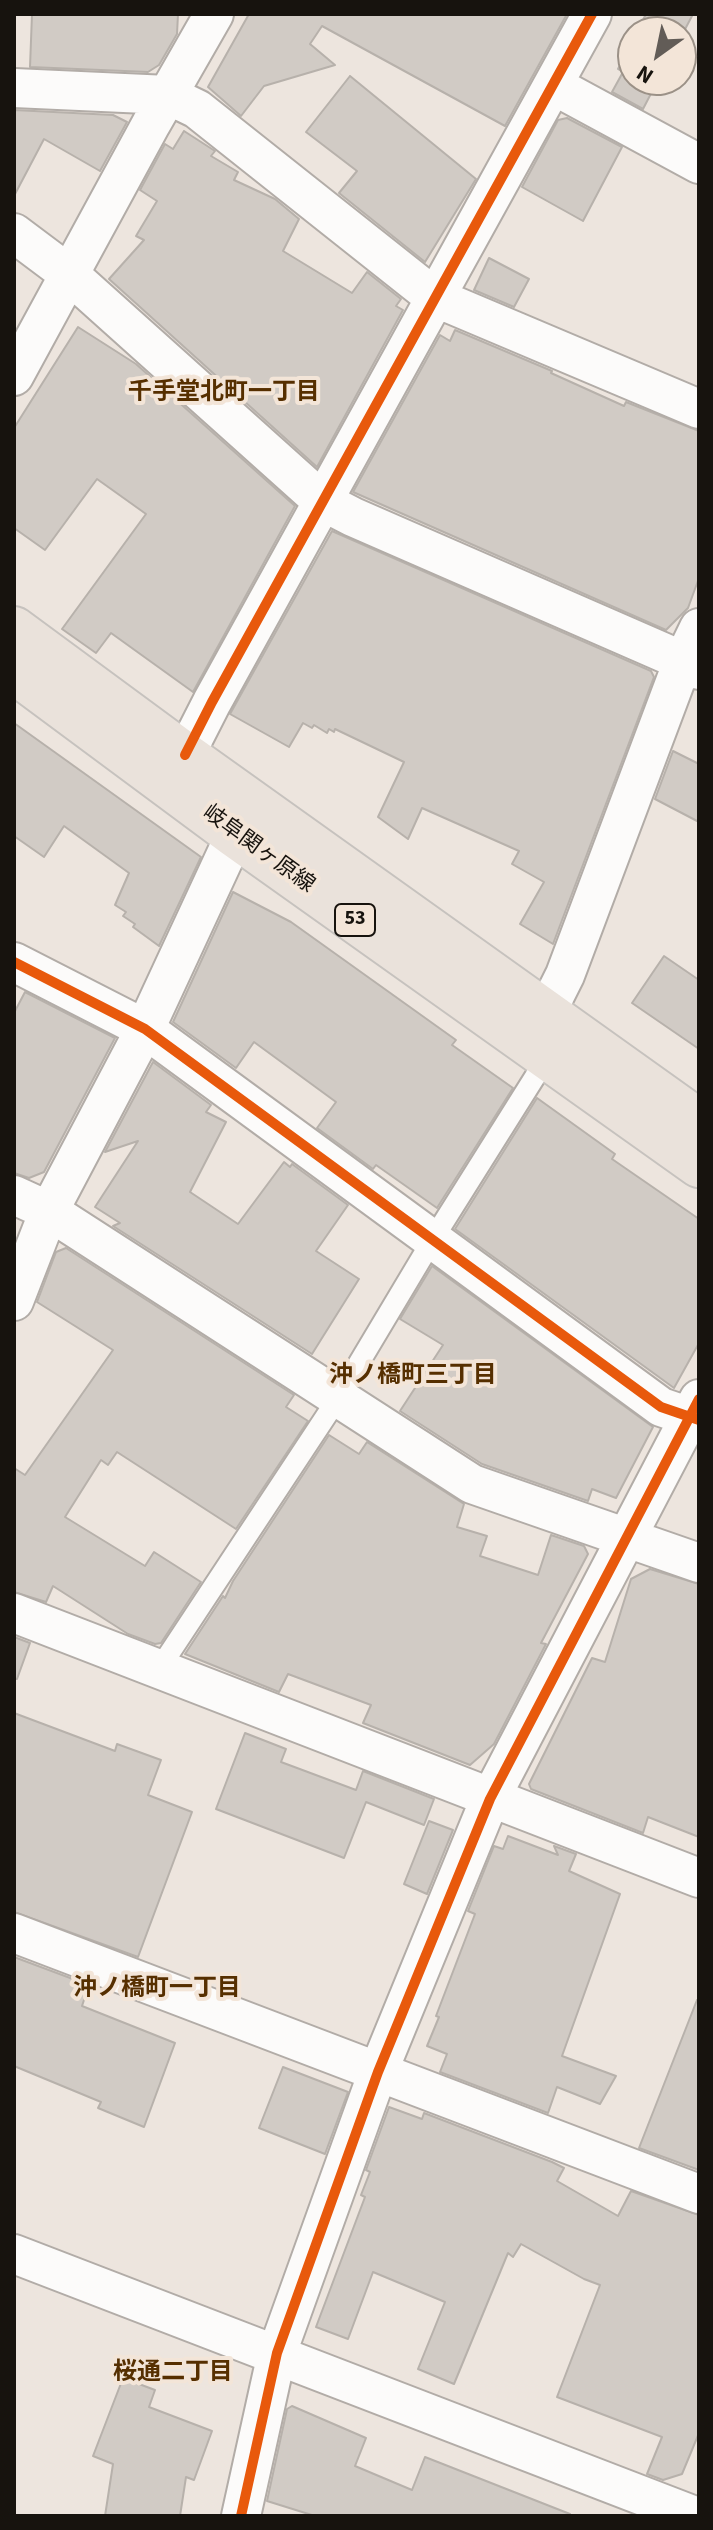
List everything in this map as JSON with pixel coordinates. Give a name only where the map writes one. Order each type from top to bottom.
[{"type":"main road","name":"岐阜関ヶ原線","points":[[14,629],[699,1122]]},
{"type":"main road","name":"岐阜関ヶ原線","points":[[14,671],[235,835],[699,1165]]},
{"type":"street","points":[[14,376],[214,14]]},
{"type":"street","points":[[185,755],[592,14]]},
{"type":"street","points":[[553,85],[699,164]]},
{"type":"street","points":[[14,88],[168,95],[197,109],[434,297],[699,409]]},
{"type":"street","points":[[14,233],[70,275],[322,501],[353,517],[694,653],[565,975],[546,1013]]},
{"type":"street","points":[[14,1301],[49,1211],[145,1029],[235,835]]},
{"type":"street","points":[[14,962],[145,1029],[661,1407],[696,1412],[625,1537],[490,1799],[378,2072],[277,2353],[241,2516]]},
{"type":"street","points":[[14,1195],[49,1211],[472,1484],[699,1563]]},
{"type":"street","points":[[14,1613],[699,1878]]},
{"type":"street","points":[[14,1933],[699,2194]]},
{"type":"street","points":[[14,2254],[691,2507]]},
{"type":"lane","points":[[159,1669],[338,1398],[548,1056]]},
{"type":"building","points":[[32,14],[178,14],[177,34],[159,65],[148,72],[30,67]]},
{"type":"building","points":[[249,14],[567,14],[505,126],[322,26],[310,44],[335,65],[264,86],[241,116],[208,87]]},
{"type":"building","points":[[646,14],[693,14],[692,16]]},
{"type":"building","points":[[350,76],[476,179],[425,262],[339,193],[357,171],[306,132]]},
{"type":"building","points":[[619,96],[650,96],[643,109]]},
{"type":"building","points":[[14,110],[113,115],[127,122],[100,171],[44,139],[14,196]]},
{"type":"building","points":[[567,118],[622,147],[583,221],[522,187],[558,120]]},
{"type":"building","points":[[184,131],[215,151],[211,156],[238,172],[234,180],[275,199],[299,219],[283,251],[352,293],[367,272],[401,299],[396,306],[403,310],[317,467],[109,279],[144,240],[136,236],[157,201],[140,190],[165,144],[173,149]]},
{"type":"building","points":[[489,258],[529,279],[514,307],[474,290]]},
{"type":"building","points":[[78,327],[136,364],[295,506],[193,692],[111,633],[96,653],[62,629],[146,514],[97,479],[45,550],[14,528],[14,428]]},
{"type":"building","points":[[455,330],[624,406],[626,402],[699,431],[699,578],[688,608],[666,630],[353,492],[440,335],[450,341]]},
{"type":"building","points":[[332,531],[651,671],[654,677],[553,944],[520,924],[544,882],[512,864],[519,851],[422,808],[408,839],[378,817],[404,762],[335,729],[334,732],[329,729],[327,733],[303,723],[289,747],[230,714]]},
{"type":"building","points":[[14,723],[201,857],[159,946],[133,927],[135,924],[123,916],[126,912],[115,905],[129,873],[64,826],[44,857],[14,836]]},
{"type":"building","points":[[673,751],[699,764],[699,822],[655,799]]},
{"type":"building","points":[[233,892],[291,922],[456,1040],[452,1045],[513,1088],[437,1208],[376,1165],[373,1169],[317,1128],[336,1102],[254,1042],[236,1068],[173,1022]]},
{"type":"building","points":[[664,956],[699,980],[699,1049],[632,1003]]},
{"type":"building","points":[[25,992],[115,1038],[44,1172],[29,1178],[14,1173],[14,1013]]},
{"type":"building","points":[[153,1062],[211,1105],[206,1112],[226,1122],[190,1192],[238,1224],[284,1162],[290,1167],[292,1164],[348,1205],[316,1251],[359,1279],[312,1354],[113,1226],[120,1223],[95,1207],[138,1141],[105,1152]]},
{"type":"building","points":[[537,1098],[615,1154],[612,1159],[699,1219],[699,1343],[674,1388],[455,1229]]},
{"type":"building","points":[[66,1248],[294,1395],[286,1407],[308,1421],[236,1529],[117,1452],[108,1465],[101,1460],[65,1517],[145,1566],[154,1552],[201,1582],[161,1643],[155,1644],[128,1634],[53,1586],[46,1602],[14,1592],[14,1468],[25,1475],[113,1350],[37,1302],[56,1252]]},
{"type":"building","points":[[432,1266],[653,1427],[616,1498],[592,1489],[588,1501],[482,1464],[400,1411],[443,1345],[400,1319]]},
{"type":"building","points":[[329,1435],[359,1454],[367,1442],[464,1504],[457,1527],[487,1536],[480,1556],[538,1575],[551,1535],[584,1546],[588,1554],[541,1643],[546,1644],[494,1744],[470,1765],[363,1723],[371,1705],[288,1674],[279,1692],[185,1654],[223,1596],[225,1598]]},
{"type":"building","points":[[650,1569],[699,1584],[699,1837],[648,1817],[643,1833],[531,1789],[529,1784],[592,1658],[605,1662],[631,1579]]},
{"type":"building","points":[[14,1637],[30,1643],[17,1679],[14,1679]]},
{"type":"building","points":[[14,1713],[115,1751],[117,1744],[161,1760],[148,1795],[192,1812],[138,1957],[14,1912]]},
{"type":"building","points":[[245,1733],[286,1749],[281,1762],[356,1790],[363,1771],[434,1799],[424,1825],[366,1802],[344,1858],[216,1809]]},
{"type":"building","points":[[429,1821],[453,1830],[427,1894],[404,1884]]},
{"type":"building","points":[[508,1836],[558,1855],[554,1846],[576,1854],[569,1871],[620,1894],[562,2056],[616,2076],[600,2104],[557,2087],[548,2113],[440,2072],[447,2054],[427,2046],[475,1914],[468,1911],[494,1846],[503,1849]]},
{"type":"building","points":[[14,1957],[89,1985],[82,2006],[175,2043],[144,2127],[98,2108],[101,2102],[14,2066]]},
{"type":"building","points":[[699,2000],[699,2170],[639,2148]]},
{"type":"building","points":[[283,2067],[348,2092],[325,2154],[259,2128]]},
{"type":"building","points":[[389,2107],[422,2119],[424,2113],[552,2162],[564,2168],[557,2181],[618,2216],[631,2191],[699,2215],[699,2433],[682,2474],[663,2480],[647,2474],[662,2437],[557,2397],[600,2285],[521,2244],[513,2257],[508,2253],[454,2384],[418,2369],[445,2302],[373,2272],[348,2339],[316,2327],[365,2197],[361,2195],[370,2172],[366,2170]]},
{"type":"building","points":[[123,2378],[155,2390],[149,2407],[212,2431],[194,2480],[186,2477],[180,2516],[105,2516],[113,2464],[93,2456]]},
{"type":"building","points":[[292,2406],[366,2438],[355,2466],[412,2490],[425,2457],[570,2516],[315,2516],[267,2501],[287,2409]]},
{"type":"cycle path","points":[[185,755],[592,14]]},
{"type":"cycle path","points":[[14,962],[145,1029],[661,1407],[699,1420]]},
{"type":"cycle path","points":[[241,2516],[277,2353],[378,2072],[490,1799],[699,1399]]},
{"type":"district","name":"千手堂北町一丁目","points":[[224,394]]},
{"type":"district","name":"沖ノ橋町三丁目","points":[[413,1377]]},
{"type":"district","name":"沖ノ橋町一丁目","points":[[157,1990]]},
{"type":"district","name":"桜通二丁目","points":[[173,2374]]}]
